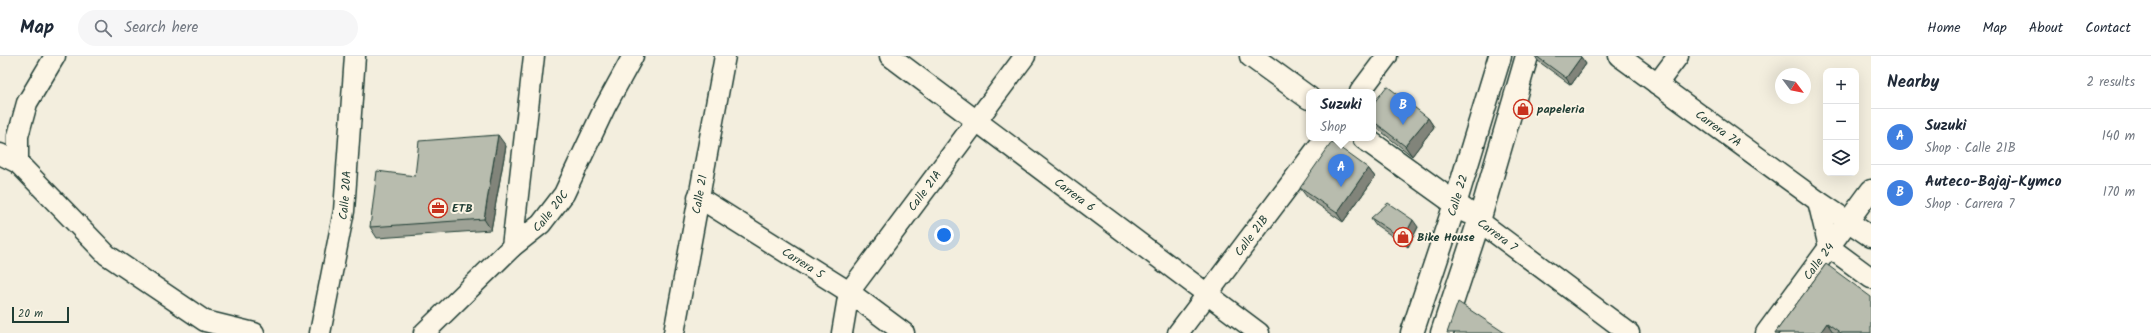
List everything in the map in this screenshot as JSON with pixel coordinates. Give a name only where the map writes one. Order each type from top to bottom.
[{"type":"main road","points":[[1251,56],[1306,96]]},
{"type":"main road","name":"Calle 22","points":[[1412,333],[1455,204],[1500,56]]},
{"type":"main road","points":[[1442,333],[1479,221],[1527,56]]},
{"type":"main road","name":"Carrera 7","points":[[1368,141],[1479,221]]},
{"type":"street","points":[[18,163],[18,136],[27,103],[54,56]]},
{"type":"street","name":"Calle 20A","points":[[320,333],[344,211],[356,56]]},
{"type":"street","points":[[512,247],[534,56]]},
{"type":"street","name":"Calle 20C","points":[[424,333],[512,247],[541,224],[564,194],[604,107],[633,56]]},
{"type":"street","name":"Calle 21","points":[[674,333],[725,56]]},
{"type":"street","name":"Carrera 6","points":[[890,56],[1259,333]]},
{"type":"street","name":"Calle 21A","points":[[842,333],[849,292],[1025,56]]},
{"type":"street","points":[[1362,89],[1387,56]]},
{"type":"street","name":"Carrera 7A","points":[[1619,56],[1818,201],[1871,237]]},
{"type":"street","points":[[1657,84],[1678,56]]},
{"type":"street","name":"Calle 21B","points":[[1178,333],[1323,141]]},
{"type":"street","points":[[0,154],[18,163],[107,254],[205,321],[254,333]]},
{"type":"street","name":"Calle 24","points":[[1766,333],[1871,190]]},
{"type":"street","name":"Carrera 5","points":[[698,197],[849,292],[904,333]]},
{"type":"street","points":[[1818,201],[1829,247],[1871,278]]},
{"type":"street","name":"Carrera 7","points":[[1479,221],[1629,333]]},
{"type":"building","points":[[1536,56],[1580,56],[1581,57],[1566,78]]},
{"type":"building","points":[[1387,86],[1428,118],[1405,146],[1376,123],[1376,100]]},
{"type":"building","name":"ETB","points":[[498,135],[484,219],[370,227],[377,171],[415,176],[419,141]]},
{"type":"building","points":[[1332,142],[1368,168],[1337,213],[1300,188]]},
{"type":"building","name":"Bike House","points":[[1388,203],[1413,220],[1403,239],[1371,218]]},
{"type":"building","points":[[1826,264],[1871,297],[1871,333],[1841,333],[1827,323],[1820,333],[1775,333]]},
{"type":"building","points":[[1458,302],[1505,333],[1447,333]]},
{"type":"place","name":"papeleria","points":[[1523,109]]},
{"type":"place","name":"Auteco-Bajaj-Kymco","points":[[1403,125]]},
{"type":"place","name":"Suzuki","points":[[1341,187]]},
{"type":"place","name":"ETB","points":[[438,208]]},
{"type":"place","name":"Bike House","points":[[1403,237]]}]
